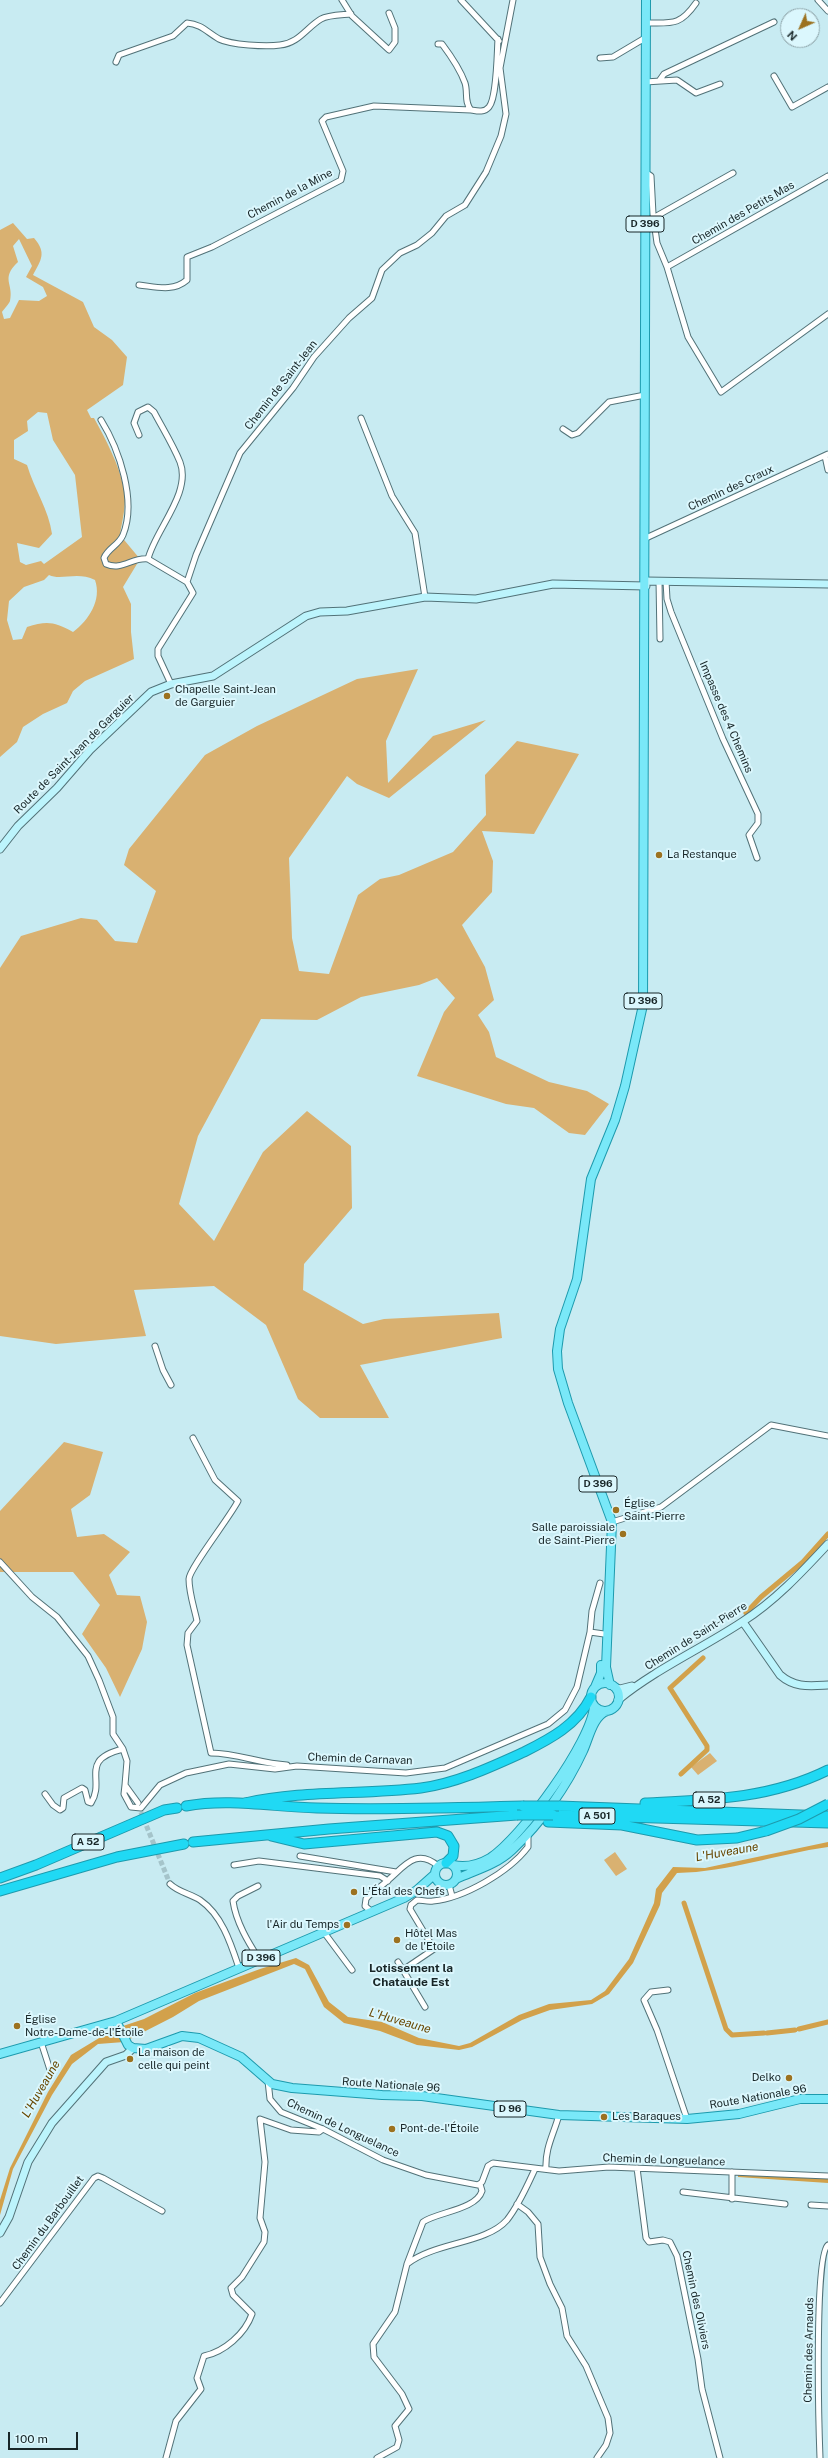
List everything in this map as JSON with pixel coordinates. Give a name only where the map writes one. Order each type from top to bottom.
[{"type":"highway","points":[[245,1803],[273,1797],[421,1788],[457,1780],[547,1741],[574,1720],[592,1702]]},
{"type":"highway","name":"A 52","points":[[0,1878],[36,1865],[164,1810],[182,1807],[245,1803],[300,1808],[367,1809],[585,1806],[743,1796],[795,1785],[828,1770]]},
{"type":"highway","points":[[550,1818],[622,1825],[697,1840],[737,1838],[766,1831],[799,1819],[828,1804]]},
{"type":"highway","name":"A 501","points":[[585,1806],[828,1816]]},
{"type":"highway","name":"A 501","points":[[456,1820],[550,1818],[828,1823]]},
{"type":"highway","name":"A 52","points":[[0,1891],[117,1857],[188,1843],[407,1822],[456,1820]]},
{"type":"highway","points":[[264,1835],[304,1844],[437,1832],[448,1836],[454,1846],[452,1856],[443,1867]]},
{"type":"main road","name":"D 396","points":[[612,1686],[606,1667],[612,1522],[568,1402],[557,1361],[560,1328],[577,1278],[592,1179],[615,1120],[625,1086],[643,1005],[643,629],[646,584],[646,0]]},
{"type":"main road","name":"D 396","points":[[595,1687],[601,1673],[610,1586]]},
{"type":"main road","points":[[600,1684],[612,1686],[618,1700],[616,1705],[596,1719],[576,1766],[528,1833],[512,1850],[494,1864],[456,1879],[449,1885],[440,1883],[443,1867],[468,1867],[483,1861],[513,1839],[573,1756],[588,1725],[595,1687],[600,1684]]},
{"type":"main road","points":[[592,1702],[607,1711]]},
{"type":"main road","name":"D 396","points":[[417,1890],[443,1867]]},
{"type":"main road","points":[[443,1867],[457,1871],[456,1879]]},
{"type":"main road","name":"D 396","points":[[117,2023],[156,2004],[322,1931],[369,1913],[417,1890],[440,1883]]},
{"type":"main road","points":[[0,2054],[117,2023],[130,2047]]},
{"type":"main road","name":"Route Nationale 96","points":[[130,2047],[146,2049],[182,2036],[204,2040],[241,2057],[268,2081],[279,2086],[382,2096],[422,2096],[559,2116],[687,2119],[740,2114],[800,2099],[828,2099]]},
{"type":"street","points":[[342,0],[351,14],[389,50],[395,42],[395,28],[389,13]]},
{"type":"street","points":[[462,0],[504,47]]},
{"type":"street","name":"Chemin de Saint-Jean","points":[[186,582],[196,555],[240,453],[293,388],[314,357],[349,318],[372,298],[382,270],[400,253],[417,245],[432,233],[446,216],[465,205],[481,181],[493,156],[506,114],[500,68],[513,0]]},
{"type":"street","points":[[818,0],[828,11]]},
{"type":"street","points":[[646,23],[674,23],[687,16],[696,3]]},
{"type":"street","points":[[116,62],[119,55],[173,36],[187,23],[195,24],[211,31],[219,39],[248,44],[280,45],[300,39],[322,18],[351,14]]},
{"type":"street","points":[[659,81],[664,74],[774,22]]},
{"type":"street","points":[[600,58],[613,56],[645,38]]},
{"type":"street","points":[[438,44],[442,44],[452,58],[464,82],[466,102],[471,110],[482,111],[488,108],[493,99],[498,40]]},
{"type":"street","points":[[774,76],[792,107],[828,87]]},
{"type":"street","points":[[645,82],[677,80],[696,93],[720,84]]},
{"type":"street","name":"Chemin de la Mine","points":[[139,285],[171,288],[180,286],[187,280],[187,257],[212,247],[341,180],[343,172],[322,121],[326,117],[374,106],[471,110]]},
{"type":"street","points":[[645,172],[651,176],[657,243],[668,268],[688,337],[721,392],[828,314]]},
{"type":"street","points":[[654,218],[732,173]]},
{"type":"street","name":"Chemin des Petits Mas","points":[[668,268],[828,176]]},
{"type":"street","points":[[563,429],[572,435],[578,433],[609,402],[645,395]]},
{"type":"street","points":[[139,435],[134,423],[138,412],[148,407],[154,412],[180,463],[182,479],[176,501],[150,551],[148,560]]},
{"type":"street","points":[[361,418],[392,496],[415,533],[425,597]]},
{"type":"street","points":[[101,420],[125,474],[128,497],[124,535],[119,542],[107,551],[104,558],[106,564],[114,568],[141,559],[148,560],[186,582],[193,590],[190,599],[158,649],[158,656],[171,684]]},
{"type":"street","points":[[826,455],[828,470]]},
{"type":"street","name":"Chemin des Craux","points":[[646,538],[826,455]]},
{"type":"street","points":[[660,639],[663,581]]},
{"type":"street","name":"Route de Saint-Jean de Garguier","points":[[0,849],[18,826],[124,717],[151,692],[171,684],[212,676],[306,616],[320,612],[347,611],[425,597],[476,599],[553,584],[646,584],[663,581],[828,584]]},
{"type":"street","name":"Impasse des 4 Chemins","points":[[663,581],[671,612],[724,739],[758,814],[758,823],[749,835],[757,858]]},
{"type":"street","points":[[155,1346],[162,1370],[171,1385]]},
{"type":"street","points":[[612,1522],[661,1506],[771,1425],[828,1436]]},
{"type":"street","points":[[193,1438],[215,1480],[238,1501],[230,1516],[194,1566],[189,1577],[196,1621],[188,1633],[187,1645],[211,1753],[222,1753],[266,1764],[297,1766]]},
{"type":"street","name":"Chemin de Saint-Pierre","points":[[618,1700],[645,1680],[743,1622],[786,1587],[828,1544]]},
{"type":"street","points":[[0,1562],[32,1597],[57,1617],[88,1656],[113,1716],[112,1734],[123,1749],[127,1761],[125,1785],[138,1804]]},
{"type":"street","name":"Chemin de Carnavan","points":[[125,1785],[124,1794],[131,1807],[141,1808],[160,1785],[186,1773],[229,1764],[275,1770],[297,1766],[406,1772],[445,1768],[548,1724],[565,1710],[577,1687],[590,1632],[592,1611],[600,1583]]},
{"type":"street","points":[[743,1622],[780,1675],[787,1681],[801,1686],[828,1685]]},
{"type":"street","points":[[590,1632],[604,1634]]},
{"type":"street","name":"Chemin de Saint-Pierre","points":[[612,1686],[625,1689],[645,1680]]},
{"type":"street","points":[[46,1794],[53,1805],[60,1810],[63,1808],[64,1798],[82,1788],[85,1790],[88,1802],[91,1803],[98,1761],[105,1755],[123,1749]]},
{"type":"street","points":[[403,1970],[434,1949],[410,1909],[411,1905],[417,1900],[434,1901],[474,1888],[510,1865],[528,1847],[528,1833]]},
{"type":"street","points":[[300,1856],[396,1872]]},
{"type":"street","points":[[369,1913],[364,1903],[369,1895],[388,1881],[396,1872],[417,1858],[431,1860],[443,1867]]},
{"type":"street","points":[[234,1865],[259,1862],[380,1876],[388,1881]]},
{"type":"street","points":[[170,1884],[202,1901],[212,1913],[231,1942],[239,1968]]},
{"type":"street","points":[[449,1885],[452,1896]]},
{"type":"street","points":[[258,1886],[238,1896],[233,1902],[234,1910],[249,1943],[259,1959]]},
{"type":"street","points":[[322,1931],[352,1970]]},
{"type":"street","points":[[398,1962],[426,2007]]},
{"type":"street","points":[[668,1990],[651,1992],[644,2000],[657,2030],[687,2119]]},
{"type":"street","points":[[41,2042],[51,2072]]},
{"type":"street","points":[[0,2233],[9,2217],[28,2162],[52,2123],[106,2062],[126,2055],[130,2047]]},
{"type":"street","name":"Chemin de Longuelance","points":[[268,2081],[269,2097],[281,2112],[323,2129],[384,2160],[426,2175],[478,2185],[480,2184],[488,2166],[492,2163],[559,2171],[609,2166],[828,2176]]},
{"type":"street","points":[[546,2169],[546,2151],[559,2116]]},
{"type":"street","points":[[166,2458],[176,2421],[201,2389],[197,2378],[204,2356],[222,2350],[238,2336],[250,2322],[252,2314],[233,2295],[231,2288],[242,2277],[264,2242],[265,2232],[260,2218],[265,2162],[260,2119],[291,2130],[319,2132],[323,2129]]},
{"type":"street","name":"Chemin des Oliviers","points":[[637,2168],[646,2238],[649,2242],[663,2240],[670,2242],[676,2252],[698,2359],[702,2389],[720,2458]]},
{"type":"street","points":[[407,2264],[428,2251],[486,2234],[506,2220],[517,2204],[535,2169]]},
{"type":"street","points":[[732,2172],[732,2199]]},
{"type":"street","name":"Chemin du Barbouillet","points":[[0,2303],[94,2178],[98,2176],[104,2178],[162,2211]]},
{"type":"street","points":[[377,2458],[397,2446],[399,2440],[394,2426],[409,2409],[402,2394],[374,2357],[372,2350],[373,2344],[395,2312],[407,2264],[423,2222],[461,2208],[476,2198],[482,2190],[480,2184]]},
{"type":"street","points":[[683,2192],[732,2199],[785,2204]]},
{"type":"street","points":[[517,2204],[528,2212],[538,2224],[540,2257],[562,2308],[566,2336],[586,2366],[608,2418],[610,2433],[606,2445],[597,2458]]},
{"type":"street","points":[[811,2205],[828,2206]]},
{"type":"street","name":"Chemin des Arnauds","points":[[820,2458],[818,2419],[819,2312],[823,2251],[828,2245]]},
{"type":"shaded area","points":[[13,223],[27,239],[34,238],[42,252],[40,261],[33,275],[83,302],[94,327],[112,340],[127,357],[123,385],[87,410],[91,418],[94,418],[107,444],[122,480],[125,501],[120,535],[140,559],[123,587],[131,604],[131,632],[134,659],[85,681],[73,691],[67,703],[43,714],[23,727],[17,742],[0,757],[0,230]],"holes":[[[19,239],[32,266],[26,277],[43,287],[47,296],[39,301],[19,300],[10,318],[4,319],[2,312],[10,301],[11,295],[9,277],[10,273],[18,262],[13,246]],[[38,412],[47,413],[53,440],[75,475],[82,537],[44,564],[41,561],[26,565],[20,562],[17,543],[39,548],[52,534],[48,516],[33,483],[27,465],[14,459],[14,440],[28,431],[27,421]],[[49,575],[54,577],[82,576],[95,580],[97,595],[93,609],[84,622],[73,632],[55,624],[45,623],[27,627],[22,639],[13,640],[7,620],[9,601],[24,587],[44,580]]]},
{"type":"shaded area","points":[[418,669],[386,741],[388,783],[433,736],[486,720],[389,798],[357,784],[347,776],[289,858],[292,938],[299,971],[329,974],[358,895],[380,879],[399,875],[453,852],[486,815],[485,775],[517,741],[579,754],[534,834],[482,831],[493,861],[492,892],[462,925],[485,967],[494,1000],[478,1015],[489,1032],[496,1057],[549,1082],[587,1091],[609,1104],[585,1135],[569,1133],[534,1108],[506,1104],[417,1076],[444,1012],[455,998],[437,978],[419,985],[361,997],[317,1020],[261,1019],[198,1136],[179,1204],[214,1241],[263,1152],[307,1111],[351,1146],[352,1208],[304,1264],[303,1290],[363,1324],[384,1319],[499,1313],[502,1338],[360,1365],[389,1418],[320,1418],[298,1399],[266,1325],[214,1286],[134,1290],[146,1336],[56,1344],[0,1336],[0,968],[21,936],[81,918],[97,920],[115,941],[137,943],[156,891],[124,865],[129,849],[205,755],[257,726],[357,679]]},
{"type":"shaded area","points":[[64,1442],[103,1452],[90,1495],[71,1509],[77,1537],[104,1534],[130,1552],[109,1575],[117,1595],[140,1596],[147,1622],[142,1649],[120,1697],[106,1668],[82,1634],[100,1605],[73,1572],[0,1572],[0,1511]]},
{"type":"shaded area","points":[[710,1753],[717,1761],[698,1775],[691,1767]]},
{"type":"shaded area","points":[[828,1842],[828,1847],[715,1870],[677,1873],[662,1893],[660,1905],[633,1963],[609,1994],[592,2004],[550,2010],[522,2020],[472,2047],[459,2050],[417,2045],[380,2031],[344,2023],[324,2007],[305,1969],[294,1964],[199,2001],[173,2017],[124,2042],[98,2044],[72,2064],[52,2095],[13,2169],[0,2215],[0,2200],[10,2168],[48,2092],[71,2055],[114,2029],[144,2019],[195,1993],[260,1969],[296,1958],[309,1965],[329,2002],[348,2017],[382,2022],[419,2038],[459,2046],[470,2043],[519,2015],[549,2004],[591,2000],[605,1991],[629,1959],[654,1903],[656,1889],[673,1867],[705,1868]]},
{"type":"shaded area","points":[[615,1852],[627,1869],[616,1876],[604,1860]]},
{"type":"shaded area","points":[[738,2175],[828,2179],[828,2183],[738,2177]]},
{"type":"waterway","points":[[746,1613],[761,1597],[803,1562],[828,1534]]},
{"type":"waterway","points":[[681,1774],[707,1750],[707,1746],[670,1688],[703,1658]]},
{"type":"waterway","points":[[684,1903],[726,2029],[732,2035],[764,2033]]},
{"type":"waterway","points":[[799,2029],[828,2022]]},
{"type":"waterway","points":[[767,2033],[795,2030]]},
{"type":"tunnel","points":[[138,1805],[170,1884]]},
{"type":"place","name":"Chapelle Saint-Jean de Garguier","points":[[167,696]]},
{"type":"place","name":"La Restanque","points":[[659,855]]},
{"type":"place","name":"Église Saint-Pierre","points":[[616,1510]]},
{"type":"place","name":"Salle paroissiale de Saint-Pierre","points":[[623,1534]]},
{"type":"place","name":"L'Étal des Chefs","points":[[354,1892]]},
{"type":"place","name":"l'Air du Temps","points":[[347,1925]]},
{"type":"place","name":"Hôtel Mas de l'Etoile","points":[[397,1940]]},
{"type":"place","name":"Église Notre-Dame-de-l'Étoile","points":[[17,2026]]},
{"type":"place","name":"La maison de celle qui peint","points":[[130,2059]]},
{"type":"place","name":"Delko","points":[[789,2078]]},
{"type":"place","name":"Les Baraques","points":[[604,2117]]},
{"type":"place","name":"Pont-de-l'Étoile","points":[[392,2129]]},
{"type":"district","name":"Lotissement la Chataude Est","points":[[411,1975]]},
{"type":"water label","name":"L'Huveaune","points":[[727,1852]]},
{"type":"water label","name":"L'Huveaune","points":[[400,2021]]},
{"type":"water label","name":"L'Huveaune","points":[[41,2089]]}]
